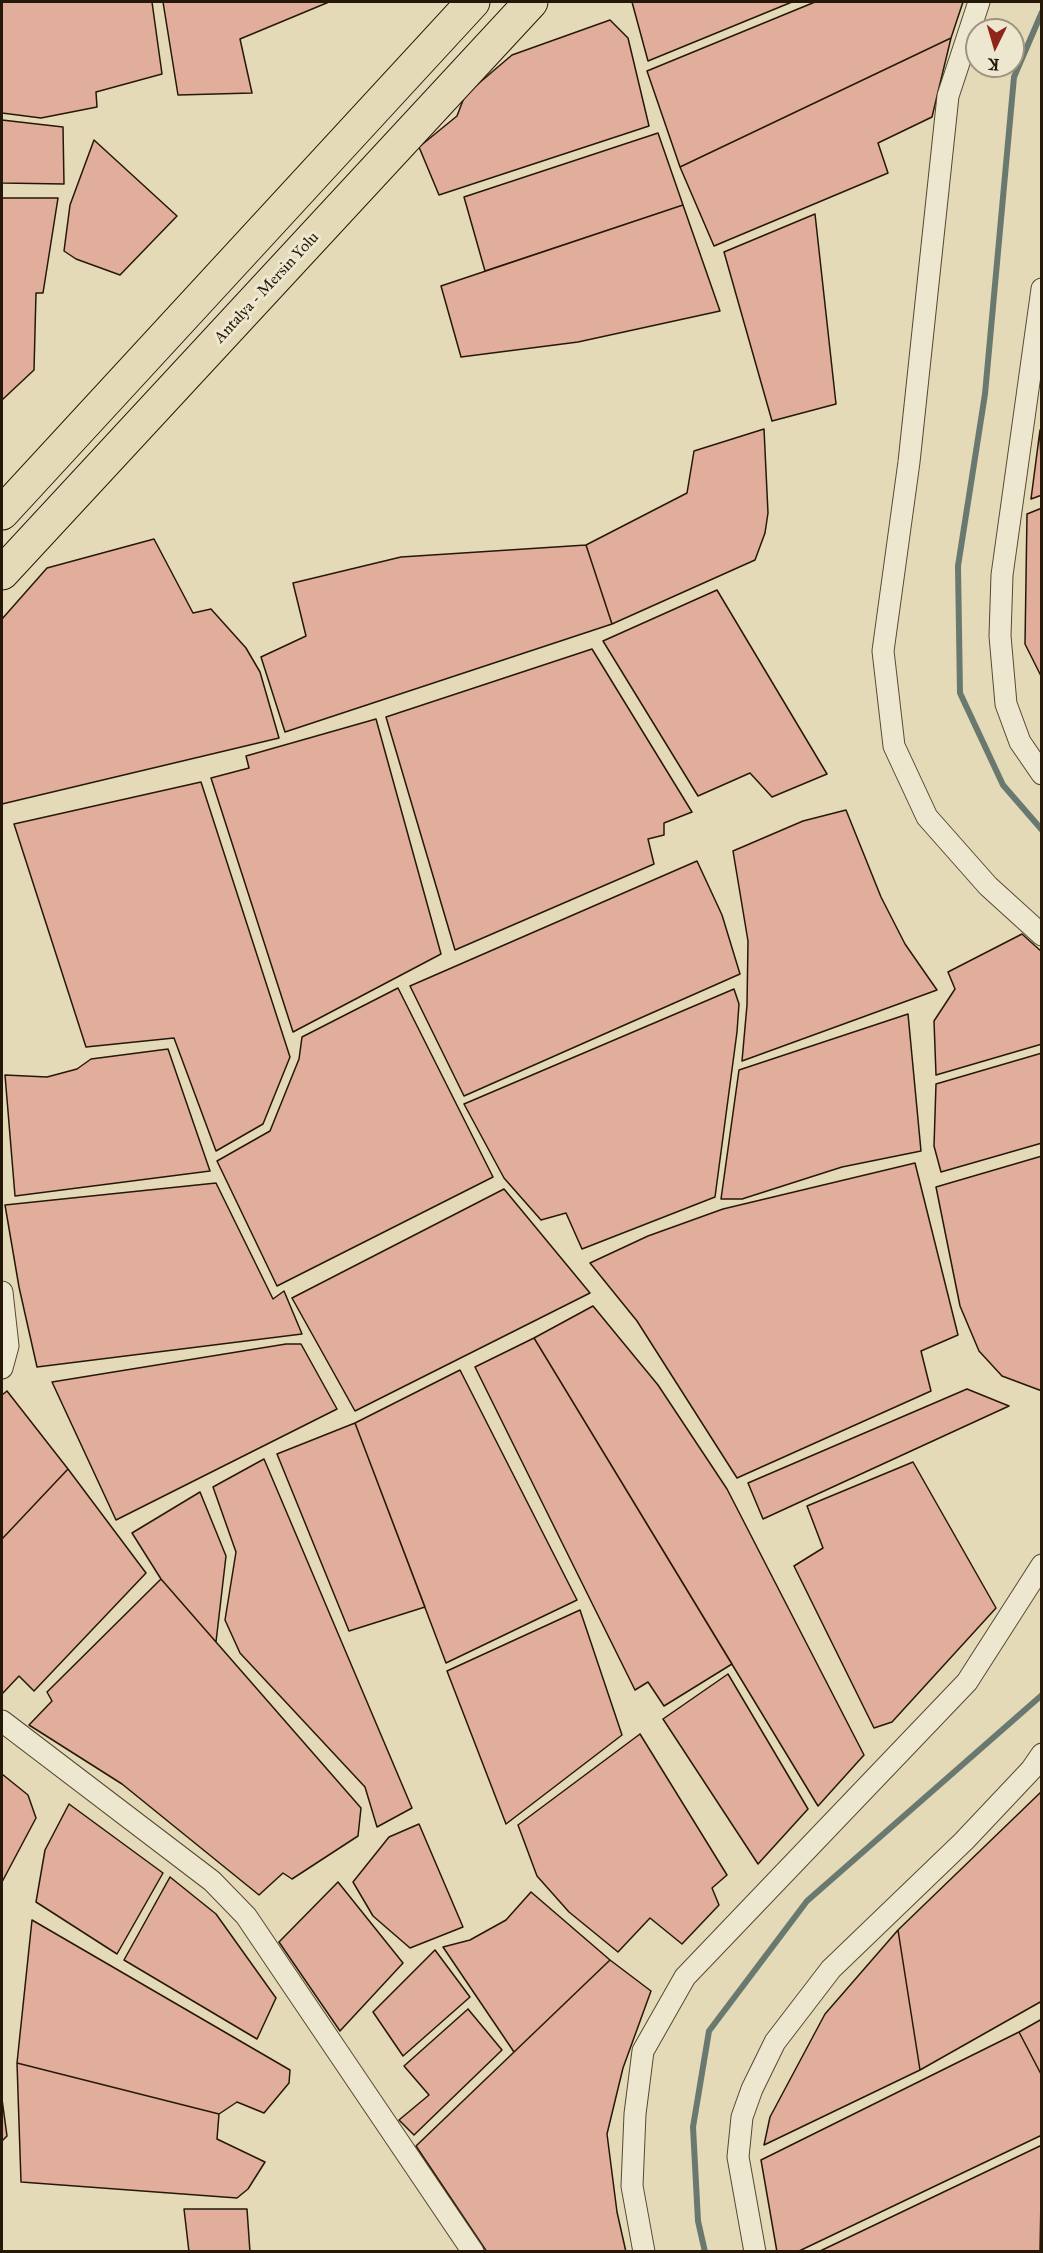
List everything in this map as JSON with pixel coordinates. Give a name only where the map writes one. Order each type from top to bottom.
[{"type":"highway","points":[[2,513],[473,2]]},
{"type":"highway","name":"Antalya - Mersin Yolu","points":[[2,573],[531,2]]},
{"type":"street","points":[[979,2],[948,96],[909,462],[883,651],[894,746],[927,817],[988,886],[1041,935]]},
{"type":"street","points":[[1041,289],[1024,427],[1002,575],[1000,636],[1006,704],[1020,742],[1041,774]]},
{"type":"street","points":[[2,1292],[8,1346],[2,1368]]},
{"type":"street","points":[[644,2252],[632,2186],[635,2114],[643,2051],[685,1977],[967,1682],[1041,1565]]},
{"type":"street","points":[[2,1720],[212,1881],[246,1916],[473,2252]]},
{"type":"street","points":[[755,2252],[738,2157],[742,2118],[752,2089],[775,2042],[831,1970],[964,1842],[1032,1770],[1041,1754]]},
{"type":"building","points":[[2,2],[152,2],[162,74],[96,92],[97,107],[41,118],[2,113]]},
{"type":"building","points":[[163,2],[329,2],[240,39],[252,93],[178,95]]},
{"type":"building","points":[[632,2],[792,2],[648,61]]},
{"type":"building","points":[[815,2],[963,2],[951,38],[680,167],[647,71]]},
{"type":"building","points":[[610,20],[628,38],[649,126],[439,195],[419,147],[457,116],[465,95],[512,55]]},
{"type":"building","points":[[951,38],[932,117],[878,143],[888,173],[714,246],[680,167]]},
{"type":"building","points":[[2,120],[63,127],[64,184],[2,183]]},
{"type":"building","points":[[658,133],[683,205],[485,271],[464,197]]},
{"type":"building","points":[[94,140],[177,216],[120,275],[76,259],[64,251],[70,205]]},
{"type":"building","points":[[2,198],[58,198],[43,293],[36,293],[34,370],[2,400]]},
{"type":"building","points":[[683,205],[720,311],[578,342],[461,357],[441,286]]},
{"type":"building","points":[[815,214],[836,404],[772,421],[724,252]]},
{"type":"building","points":[[764,429],[768,513],[765,533],[755,560],[612,624],[586,545],[687,493],[694,451]]},
{"type":"building","points":[[1040,430],[1042,495],[1031,499]]},
{"type":"building","points":[[1042,508],[1042,678],[1025,644],[1027,514]]},
{"type":"building","points":[[154,539],[193,613],[211,609],[246,648],[260,672],[279,738],[2,804],[2,619],[47,568]]},
{"type":"building","points":[[586,545],[612,624],[285,732],[261,657],[306,636],[293,583],[401,557]]},
{"type":"building","points":[[717,590],[827,774],[772,797],[750,773],[698,796],[603,641]]},
{"type":"building","points":[[592,649],[692,812],[664,823],[664,835],[648,839],[654,864],[455,950],[386,717]]},
{"type":"building","points":[[376,719],[441,954],[293,1032],[211,778],[249,768],[246,756]]},
{"type":"building","points":[[201,782],[290,1057],[263,1124],[216,1151],[174,1038],[86,1047],[14,824]]},
{"type":"building","points":[[846,810],[881,897],[905,944],[937,990],[742,1061],[747,1005],[748,941],[733,851],[803,821]]},
{"type":"building","points":[[697,861],[722,915],[740,974],[464,1096],[410,986]]},
{"type":"building","points":[[1022,934],[1042,952],[1042,1044],[936,1075],[934,1021],[955,989],[948,972]]},
{"type":"building","points":[[398,988],[493,1177],[277,1286],[217,1161],[270,1131],[299,1059],[302,1037]]},
{"type":"building","points":[[734,989],[739,1004],[737,1032],[715,1197],[582,1249],[566,1213],[541,1220],[504,1178],[464,1104]]},
{"type":"building","points":[[908,1014],[921,1151],[842,1167],[742,1199],[721,1199],[739,1070]]},
{"type":"building","points":[[168,1049],[210,1171],[15,1196],[5,1075],[47,1077],[77,1069],[91,1059]]},
{"type":"building","points":[[1042,1053],[1042,1143],[941,1172],[934,1146],[936,1084]]},
{"type":"building","points":[[1042,1156],[1042,1391],[1002,1376],[979,1351],[960,1306],[936,1187]]},
{"type":"building","points":[[915,1163],[958,1335],[921,1351],[931,1391],[737,1478],[637,1321],[590,1263],[648,1236],[723,1209]]},
{"type":"building","points":[[216,1183],[273,1299],[284,1291],[302,1334],[37,1367],[19,1287],[5,1205]]},
{"type":"building","points":[[504,1189],[590,1293],[355,1411],[292,1298]]},
{"type":"building","points":[[593,1306],[658,1385],[727,1489],[864,1755],[818,1806],[534,1338]]},
{"type":"building","points":[[534,1338],[732,1664],[664,1706],[648,1682],[635,1690],[475,1367]]},
{"type":"building","points":[[286,1344],[301,1344],[337,1409],[116,1520],[52,1382]]},
{"type":"building","points":[[460,1370],[577,1600],[446,1663],[355,1423]]},
{"type":"building","points":[[967,1389],[1009,1406],[763,1519],[748,1483]]},
{"type":"building","points":[[7,1391],[68,1469],[2,1539],[2,1395]]},
{"type":"building","points":[[355,1423],[425,1607],[349,1631],[277,1454]]},
{"type":"building","points":[[264,1459],[412,1808],[377,1827],[365,1787],[240,1653],[225,1620],[236,1552],[213,1487]]},
{"type":"building","points":[[913,1462],[996,1608],[892,1722],[874,1728],[794,1566],[823,1548],[807,1506]]},
{"type":"building","points":[[68,1469],[146,1573],[34,1691],[19,1676],[2,1694],[2,1539]]},
{"type":"building","points":[[200,1492],[226,1556],[216,1642],[161,1579],[132,1533]]},
{"type":"building","points":[[161,1579],[361,1808],[358,1836],[292,1879],[283,1873],[259,1895],[122,1784],[29,1725],[52,1701],[47,1692]]},
{"type":"building","points":[[580,1610],[622,1735],[506,1824],[447,1671]]},
{"type":"building","points":[[728,1674],[808,1809],[758,1864],[663,1719]]},
{"type":"building","points":[[640,1734],[727,1875],[712,1888],[719,1905],[682,1944],[650,1918],[618,1952],[569,1912],[537,1876],[518,1825]]},
{"type":"building","points":[[2,1774],[28,1795],[36,1818],[2,1882]]},
{"type":"building","points":[[1042,1791],[1042,2001],[920,2070],[898,1930]]},
{"type":"building","points":[[69,1804],[163,1873],[117,1954],[36,1902],[45,1850]]},
{"type":"building","points":[[419,1824],[463,1927],[410,1948],[373,1916],[353,1882],[389,1837]]},
{"type":"building","points":[[170,1877],[216,1914],[276,1998],[257,2039],[124,1960]]},
{"type":"building","points":[[338,1882],[403,1963],[340,2031],[279,1942]]},
{"type":"building","points":[[531,1892],[610,1960],[514,2052],[443,1947],[470,1940],[506,1920]]},
{"type":"building","points":[[32,1920],[290,2070],[289,2083],[264,2113],[237,2102],[219,2114],[17,2063]]},
{"type":"building","points":[[898,1930],[920,2070],[764,2145],[770,2117],[825,2014]]},
{"type":"building","points":[[435,1950],[470,1997],[403,2056],[373,2012]]},
{"type":"building","points":[[610,1960],[651,1991],[623,2068],[607,2134],[617,2212],[626,2252],[487,2252],[416,2146]]},
{"type":"building","points":[[468,2009],[502,2050],[414,2135],[399,2120],[429,2095],[404,2066]]},
{"type":"building","points":[[1042,2019],[1042,2076],[1019,2032]]},
{"type":"building","points":[[1019,2032],[1042,2076],[1042,2135],[797,2252],[777,2252],[761,2160]]},
{"type":"building","points":[[17,2063],[219,2114],[217,2139],[265,2162],[248,2189],[237,2198],[21,2182]]},
{"type":"building","points":[[2,2099],[7,2136],[2,2141]]},
{"type":"building","points":[[1042,2145],[1040,2252],[818,2252]]},
{"type":"building","points":[[184,2209],[247,2209],[250,2252],[189,2252]]},
{"type":"waterway","points":[[1042,12],[1014,77],[985,394],[958,566],[960,693],[1003,785],[1042,830]]},
{"type":"waterway","points":[[705,2252],[698,2221],[693,2127],[709,2031],[807,1901],[1042,1695]]}]
